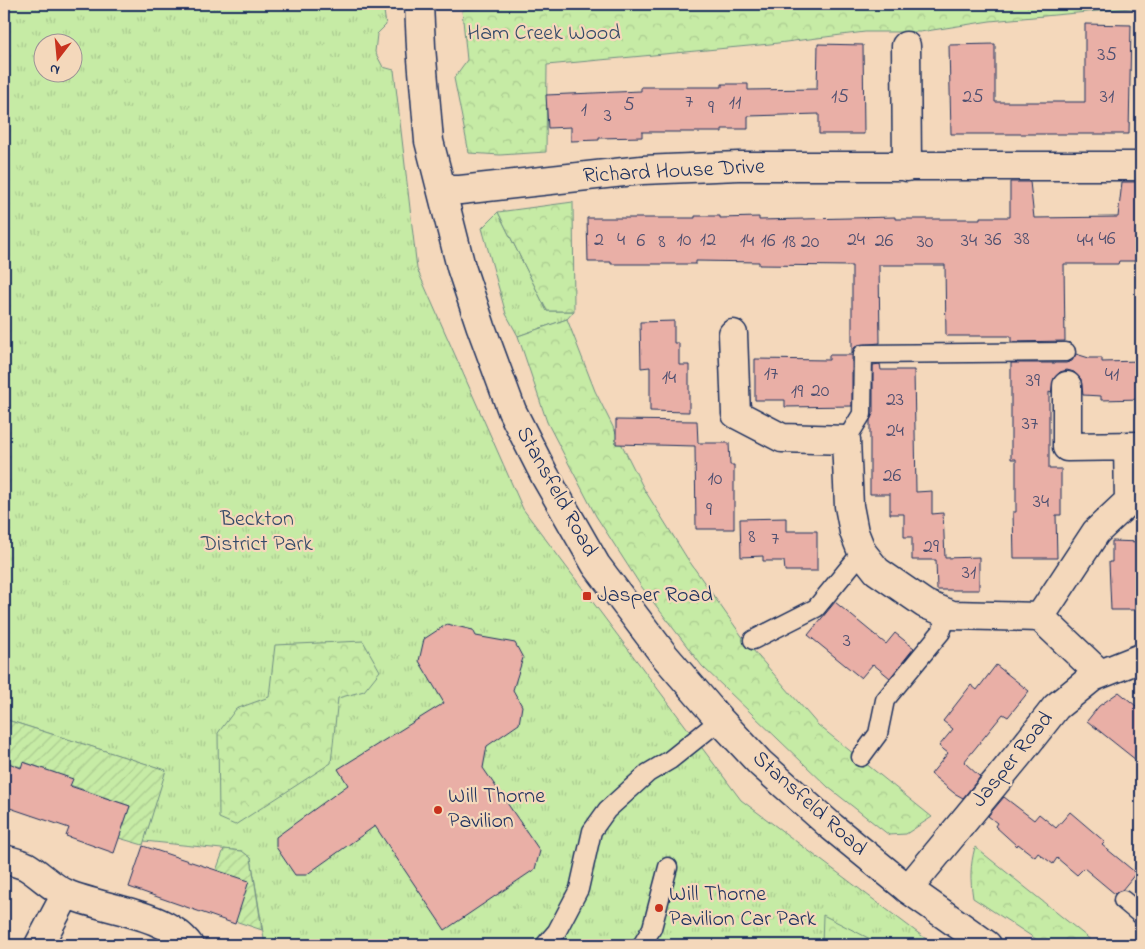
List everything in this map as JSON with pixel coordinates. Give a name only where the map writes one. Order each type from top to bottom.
[{"type":"street","name":"Stansfeld Road","points":[[419,4],[429,140],[461,267],[512,411],[545,476],[596,565],[664,655],[760,763],[832,827],[908,889],[987,945]]},
{"type":"street","points":[[906,46],[907,167]]},
{"type":"street","name":"Richard House Drive","points":[[442,190],[642,170],[739,166],[1141,166]]},
{"type":"street","points":[[733,334],[736,414],[782,438],[846,440],[849,506],[854,532],[862,552],[877,572],[925,604],[952,615],[1040,617],[1100,674]]},
{"type":"street","points":[[1040,617],[1096,532],[1129,501],[1135,446],[1067,447],[1067,386]]},
{"type":"street","name":"Jasper Road","points":[[908,889],[1056,707],[1093,677],[1141,658]]},
{"type":"street","points":[[4,859],[24,865],[66,894],[163,924],[184,938],[189,945]]},
{"type":"street","points":[[39,945],[66,894]]},
{"type":"lane","points":[[846,440],[862,414],[863,354],[1066,352]]},
{"type":"lane","points":[[753,640],[816,608],[862,552]]},
{"type":"lane","points":[[862,757],[878,734],[885,700],[941,632],[948,613]]},
{"type":"lane","points":[[545,945],[557,931],[579,889],[592,831],[607,810],[648,773],[670,760],[720,720]]},
{"type":"lane","points":[[642,945],[652,928],[668,867]]},
{"type":"lane","points":[[1123,900],[1141,915]]},
{"type":"green space","name":"Beckton District Park","points":[[4,4],[383,4],[386,25],[377,34],[375,52],[383,67],[394,70],[417,269],[523,509],[741,800],[934,945],[265,945],[251,858],[241,851],[144,841],[165,770],[4,719]]},
{"type":"green space","name":"Ham Creek Wood","points":[[516,4],[1141,4],[1141,7],[990,21],[920,32],[865,32],[770,44],[547,65],[546,152],[500,155],[469,153],[454,78],[467,60],[462,10]]},
{"type":"green space","points":[[573,202],[574,311],[547,311],[498,212]]},
{"type":"green space","points":[[498,212],[547,311],[574,311],[567,319],[518,336],[506,314],[482,228]]},
{"type":"green space","points":[[567,319],[595,391],[644,489],[687,558],[746,642],[818,725],[932,817],[906,834],[889,835],[828,787],[702,666],[641,586],[596,516],[547,422],[518,336]]},
{"type":"green space","points":[[363,641],[380,671],[364,691],[338,698],[331,763],[235,825],[219,818],[218,733],[236,709],[269,697],[275,645]]},
{"type":"green space","points":[[4,719],[166,770],[143,845],[119,838],[130,806],[70,785],[72,779],[24,762],[22,767],[4,763]]},
{"type":"green space","points":[[975,847],[1097,945],[1045,945],[973,898],[971,872]]},
{"type":"green space","points":[[224,849],[242,851],[251,858],[262,930],[235,921],[216,871]]},
{"type":"green space","points":[[823,915],[882,945],[822,945]]},
{"type":"building","points":[[1085,24],[1131,25],[1129,134],[951,134],[949,45],[995,44],[995,102],[1085,102]]},
{"type":"building","points":[[818,44],[863,45],[864,134],[819,134],[819,114],[748,116],[748,129],[722,129],[722,132],[642,132],[642,137],[599,138],[599,140],[571,141],[571,127],[548,128],[546,95],[641,91],[641,87],[722,87],[722,84],[748,84],[748,90],[817,89]]},
{"type":"building","points":[[1010,182],[1030,182],[1034,218],[1118,217],[1122,182],[1141,182],[1141,261],[1119,261],[1118,264],[1064,264],[1065,341],[1011,342],[1011,336],[946,336],[945,265],[879,265],[880,343],[858,345],[854,348],[852,354],[852,266],[759,265],[759,262],[696,261],[696,264],[611,264],[611,262],[588,262],[587,218],[695,218],[695,216],[720,216],[720,218],[759,217],[759,220],[895,217],[895,219],[980,219],[980,217],[1010,217]]},
{"type":"building","points":[[674,321],[674,343],[679,343],[679,365],[689,365],[689,412],[650,411],[650,367],[641,368],[640,322]]},
{"type":"building","points":[[1076,354],[1089,358],[1102,358],[1102,362],[1141,361],[1141,399],[1101,400],[1101,396],[1083,395],[1081,379],[1074,372],[1067,370],[1060,372],[1054,378],[1051,393],[1049,392],[1049,469],[1061,469],[1061,515],[1056,515],[1057,558],[1014,558],[1013,512],[1016,512],[1016,459],[1011,459],[1011,363],[1066,363],[1072,361]]},
{"type":"building","points":[[829,355],[852,355],[852,406],[785,407],[785,400],[755,400],[755,359],[829,360]]},
{"type":"building","points":[[880,364],[881,370],[914,370],[916,492],[932,491],[932,514],[943,513],[945,558],[979,557],[979,590],[937,590],[936,560],[912,560],[912,537],[904,537],[904,514],[890,514],[890,494],[870,494],[870,420],[873,414],[873,365]]},
{"type":"building","points":[[616,420],[697,421],[698,443],[729,443],[730,465],[734,465],[734,529],[696,529],[695,446],[616,444]]},
{"type":"building","points":[[786,518],[786,531],[817,531],[817,571],[785,571],[784,561],[763,561],[763,556],[741,557],[740,519]]},
{"type":"building","points":[[1112,541],[1141,542],[1141,610],[1111,610],[1109,562],[1112,562]]},
{"type":"building","points":[[835,602],[886,644],[895,633],[914,648],[890,678],[873,664],[861,678],[808,635]]},
{"type":"building","name":"Will Thorne Pavilion","points":[[447,624],[473,630],[476,636],[515,643],[523,658],[513,690],[522,706],[519,724],[487,746],[483,768],[540,851],[535,869],[445,930],[375,826],[306,875],[295,875],[276,847],[276,837],[348,785],[338,769],[444,703],[419,661],[424,639]]},
{"type":"building","points":[[996,665],[1029,691],[1008,717],[1003,714],[964,762],[980,777],[963,798],[931,774],[948,753],[939,746],[953,729],[943,721],[971,685],[977,690]]},
{"type":"building","points":[[1119,692],[1141,710],[1141,764],[1087,721],[1099,706]]},
{"type":"building","points":[[4,761],[21,768],[23,762],[73,779],[70,786],[130,806],[114,853],[66,836],[69,828],[4,806]]},
{"type":"building","points":[[1004,797],[1034,820],[1039,814],[1056,828],[1070,812],[1105,842],[1102,845],[1136,873],[1122,890],[1115,894],[1084,868],[1077,875],[1057,858],[1053,864],[1038,853],[1035,857],[1018,844],[1017,846],[995,826],[997,823],[988,816]]},
{"type":"building","points":[[143,846],[249,881],[235,924],[129,887]]},
{"type":"place","name":"Jasper Road","points":[[587,596]]},
{"type":"place","name":"Will Thorne Pavilion","points":[[438,810]]},
{"type":"place","name":"Will Thorne Pavilion Car Park","points":[[659,908]]}]
